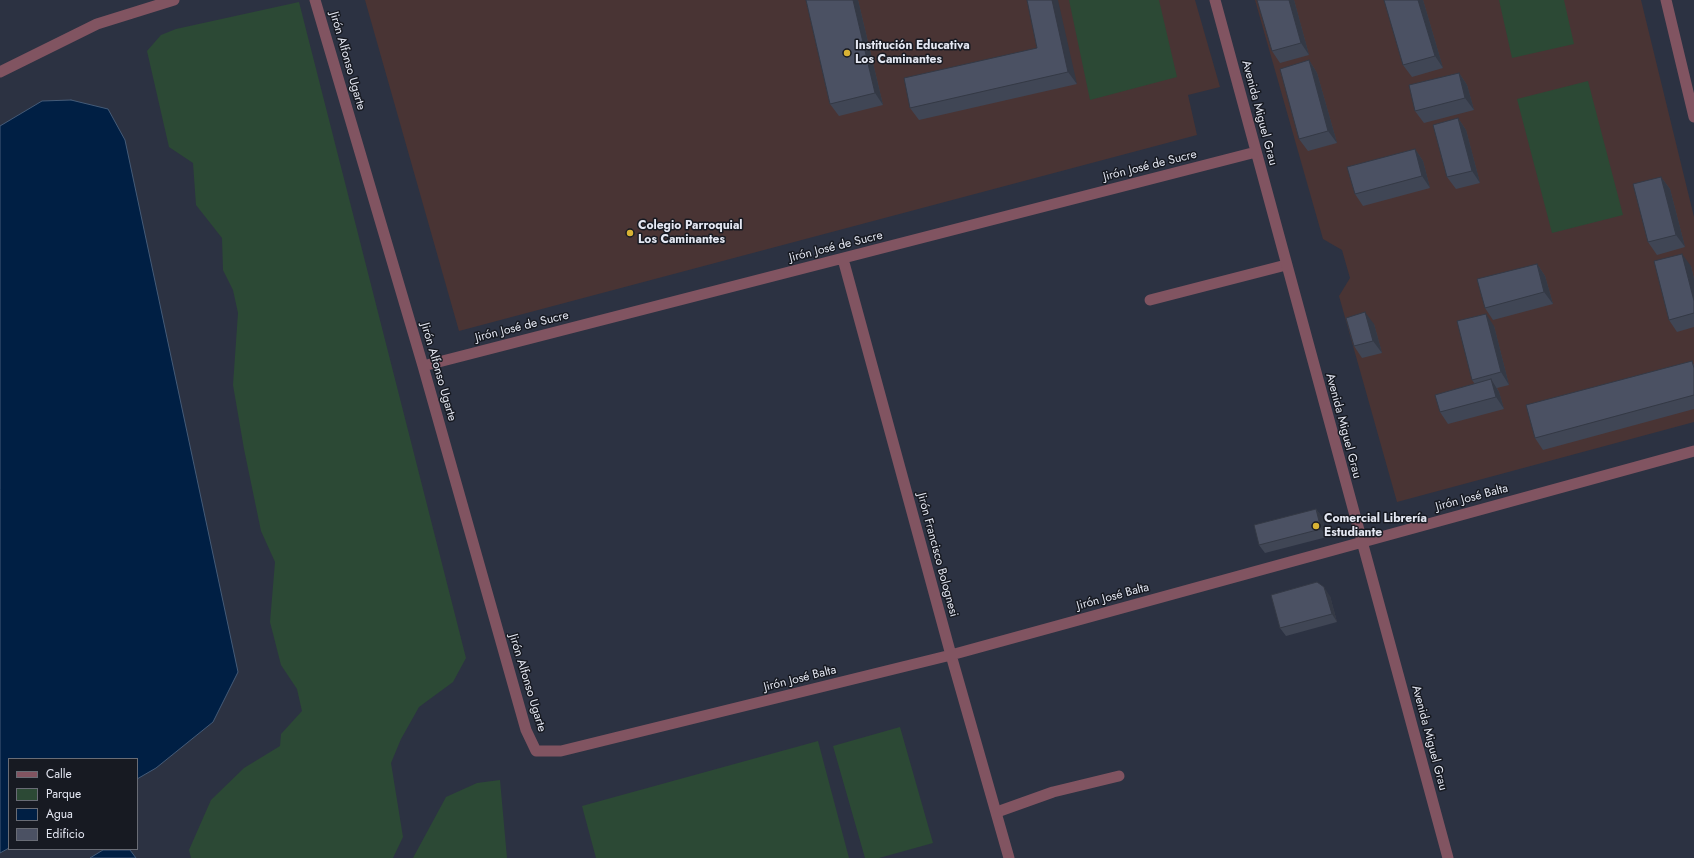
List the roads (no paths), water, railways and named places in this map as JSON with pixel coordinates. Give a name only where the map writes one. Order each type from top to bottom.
[{"type":"street","points":[[0,72],[97,24],[174,0]]},
{"type":"street","name":"Jirón Alfonso Ugarte","points":[[315,0],[423,366],[526,730],[536,751]]},
{"type":"street","name":"Avenida Miguel Grau","points":[[1215,0],[1448,858]]},
{"type":"street","points":[[1666,0],[1694,117]]},
{"type":"street","name":"Jirón José de Sucre","points":[[423,366],[1256,152]]},
{"type":"street","name":"Jirón Francisco Bolognesi","points":[[843,259],[951,655],[1009,858]]},
{"type":"street","points":[[1150,300],[1286,265]]},
{"type":"street","name":"Jirón José Balta","points":[[536,751],[561,751],[951,655],[1694,451]]},
{"type":"street","points":[[997,812],[1053,792],[1119,776]]},
{"type":"water","points":[[71,100],[108,109],[125,140],[238,672],[213,722],[156,768],[138,778],[138,758],[8,758],[8,849],[0,853],[0,126],[42,101]]},
{"type":"water","points":[[103,850],[130,850],[136,858],[90,858]]},
{"type":"place","name":"Institución Educativa Los Caminantes","points":[[847,53]]},
{"type":"place","name":"Colegio Parroquial Los Caminantes","points":[[630,233]]},
{"type":"place","name":"Comercial Librería Estudiante","points":[[1316,526]]}]
